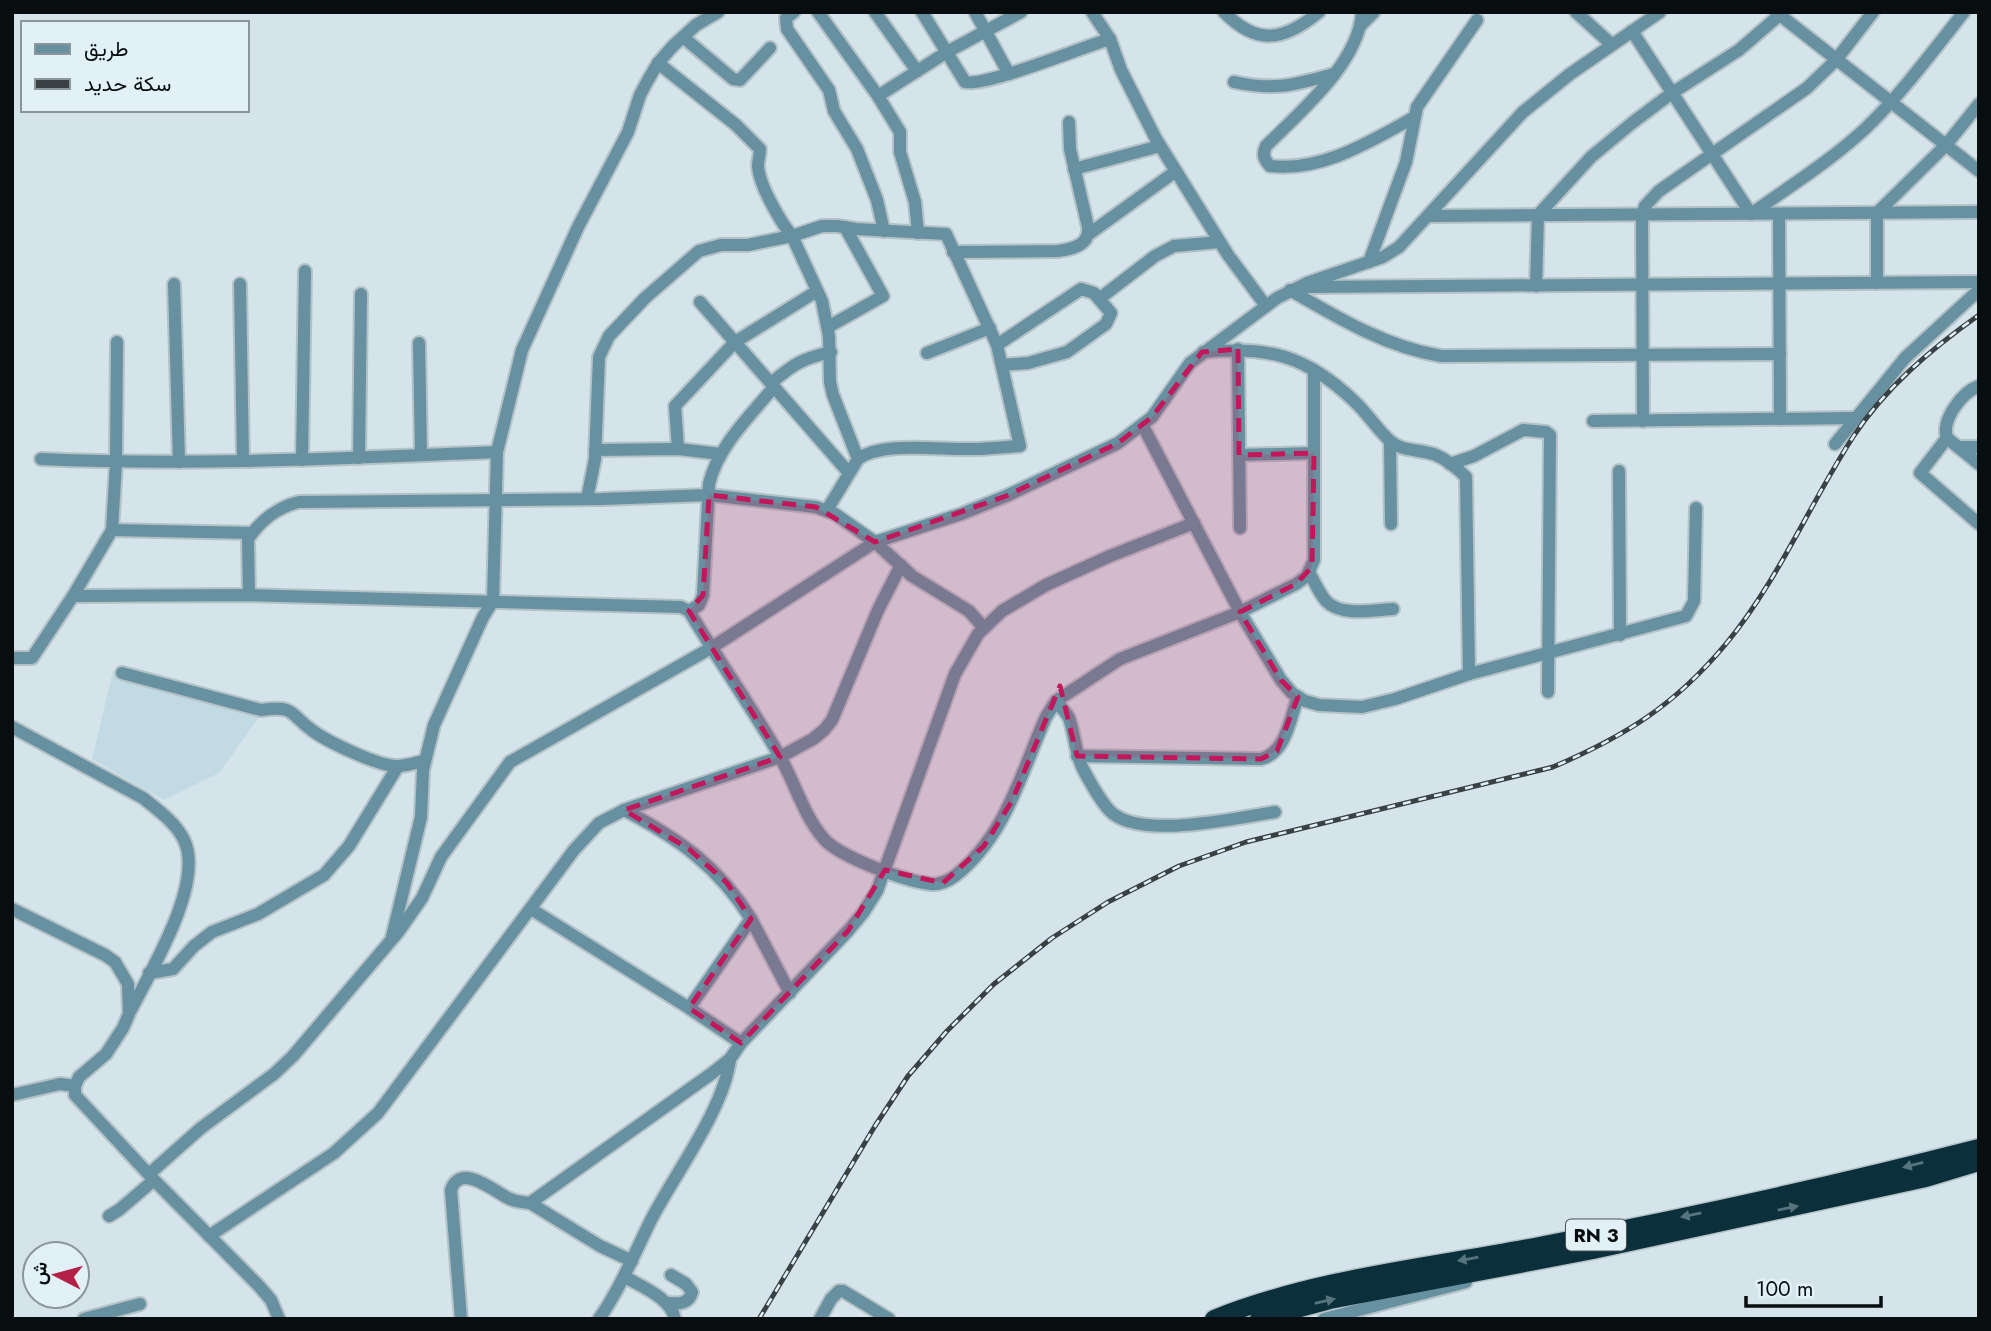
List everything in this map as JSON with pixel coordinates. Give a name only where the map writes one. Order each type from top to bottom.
[{"type":"highway","name":"RN 3","points":[[1214,1319],[1282,1295],[1544,1246],[1747,1203],[1979,1148]]},
{"type":"highway","name":"RN 3","points":[[1259,1319],[1330,1300],[1562,1256],[1926,1178],[1979,1162]]},
{"type":"street","points":[[392,941],[421,817],[425,761],[433,725],[493,601],[497,452],[513,381],[530,329],[578,227],[628,132],[640,95],[658,62],[696,25],[718,12]]},
{"type":"street","points":[[794,12],[786,18],[787,29],[829,90],[837,117],[857,149],[877,200],[884,231]]},
{"type":"street","points":[[876,12],[916,71]]},
{"type":"street","points":[[922,12],[965,82],[983,82],[1110,39]]},
{"type":"street","points":[[975,12],[1009,74]]},
{"type":"street","points":[[878,96],[947,52],[1021,12]]},
{"type":"street","points":[[1092,12],[1110,39],[1121,70],[1175,172],[1219,242],[1266,306]]},
{"type":"street","points":[[1224,12],[1237,26],[1260,37],[1278,36],[1293,30],[1319,12]]},
{"type":"street","points":[[1374,12],[1362,19],[1351,48],[1334,74],[1303,110],[1266,146],[1264,159],[1270,166],[1286,168],[1323,162],[1356,149],[1413,118]]},
{"type":"street","points":[[1576,12],[1611,44]]},
{"type":"street","points":[[109,1216],[119,1210],[201,1128],[274,1074],[293,1056],[392,941],[422,898],[447,848],[510,762],[711,648],[876,542],[1006,496],[1118,443],[1152,417],[1190,363],[1266,306],[1294,289],[1383,257],[1399,247],[1523,112],[1611,44],[1660,12]]},
{"type":"street","points":[[1643,421],[1642,215],[1645,206],[1658,191],[1807,88],[1836,60],[1873,12]]},
{"type":"street","points":[[1751,214],[1840,150],[1891,102],[1964,12]]},
{"type":"street","points":[[1536,286],[1538,215],[1591,157],[1672,93],[1739,50],[1780,13],[1979,171]]},
{"type":"street","points":[[825,15],[901,136],[900,152],[915,202],[918,233]]},
{"type":"street","points":[[1369,262],[1406,162],[1413,118],[1422,98],[1477,20]]},
{"type":"street","points":[[1632,31],[1751,214]]},
{"type":"street","points":[[683,37],[733,79],[740,80],[770,48]]},
{"type":"street","points":[[658,62],[736,125],[760,149],[758,167],[766,193],[780,221],[792,236],[817,291],[828,327],[832,395],[858,459]]},
{"type":"street","points":[[1234,82],[1272,88],[1334,74]]},
{"type":"street","points":[[1877,283],[1877,213],[1946,145],[1979,104]]},
{"type":"street","points":[[1069,122],[1070,149],[1089,234]]},
{"type":"street","points":[[1074,169],[1160,146]]},
{"type":"street","points":[[953,252],[1025,253],[1071,249],[1081,245],[1089,234],[1175,172]]},
{"type":"street","points":[[1430,216],[1979,212]]},
{"type":"street","points":[[1779,214],[1780,419]]},
{"type":"street","points":[[587,499],[595,450],[599,357],[609,336],[645,298],[699,251],[722,245],[748,245],[792,236],[822,226],[946,234],[997,345],[1020,446],[872,452],[858,459],[827,510]]},
{"type":"street","points":[[828,327],[883,296],[845,228]]},
{"type":"street","points":[[1099,299],[1155,256],[1174,246],[1219,242]]},
{"type":"street","points":[[302,460],[306,271]]},
{"type":"street","points":[[1294,289],[1979,282]]},
{"type":"street","points":[[174,284],[179,462]]},
{"type":"street","points":[[240,284],[243,461]]},
{"type":"street","points":[[997,345],[1081,289],[1094,293],[1110,309],[1111,318],[1106,324],[1067,352],[1028,363],[1002,365]]},
{"type":"street","points":[[1294,289],[1379,338],[1441,356],[1780,354]]},
{"type":"street","points":[[1835,444],[1905,358],[1979,290]]},
{"type":"street","points":[[678,449],[675,406],[735,342],[817,291]]},
{"type":"street","points":[[359,458],[361,294]]},
{"type":"street","points":[[700,302],[849,474]]},
{"type":"street","points":[[928,353],[990,328]]},
{"type":"street","points":[[12,658],[32,658],[112,530],[116,463],[117,342]]},
{"type":"street","points":[[419,343],[421,455]]},
{"type":"street","points":[[1202,352],[1238,349],[1273,353],[1301,362],[1353,400],[1390,442],[1435,455],[1466,477],[1469,674]]},
{"type":"street","points":[[1238,349],[1240,528]]},
{"type":"street","points":[[690,611],[699,604],[703,595],[713,468],[772,385],[793,365],[804,359],[831,352]]},
{"type":"street","points":[[73,596],[249,595],[681,607],[690,611],[780,757],[813,824],[826,841],[840,852],[885,870],[913,880],[943,883],[955,876],[984,846],[1001,823],[1042,726],[1056,701],[1120,659],[1240,612],[1296,584],[1310,572],[1314,560],[1314,370]]},
{"type":"street","points":[[1979,386],[1967,392],[1945,429],[1947,438],[1979,464]]},
{"type":"street","points":[[1593,421],[1855,418]]},
{"type":"street","points":[[1143,426],[1240,612],[1280,680],[1298,697],[1319,705],[1362,706],[1395,699],[1469,674],[1686,616],[1694,601],[1696,508]]},
{"type":"street","points":[[1450,464],[1474,456],[1522,430],[1546,432],[1550,435],[1548,692]]},
{"type":"street","points":[[1947,438],[1920,473],[1979,524]]},
{"type":"street","points":[[1390,442],[1391,524]]},
{"type":"street","points":[[1958,447],[1979,447]]},
{"type":"street","points":[[595,450],[678,449],[721,454]]},
{"type":"street","points":[[41,459],[116,463],[302,460],[497,452]]},
{"type":"street","points":[[1239,455],[1314,453]]},
{"type":"street","points":[[1619,471],[1620,635]]},
{"type":"street","points":[[249,595],[248,539],[284,506],[299,502],[709,495],[827,510],[876,542],[931,589],[969,611],[984,628]]},
{"type":"street","points":[[530,1203],[675,1102],[730,1059],[863,913],[877,891],[955,674],[967,650],[984,628],[1002,611],[1046,585],[1194,523]]},
{"type":"street","points":[[112,530],[252,533]]},
{"type":"street","points":[[209,1236],[334,1153],[378,1113],[586,836],[599,823],[624,810],[780,757],[824,730],[832,720],[878,610],[901,565]]},
{"type":"street","points":[[1310,572],[1328,604],[1339,609],[1358,611],[1392,610]]},
{"type":"street","points":[[122,673],[261,710],[274,708],[294,712],[310,729],[324,738],[374,761],[398,766],[425,761]]},
{"type":"street","points":[[1077,756],[1270,757],[1282,743],[1298,697]]},
{"type":"street","points":[[1056,701],[1068,715],[1077,756],[1109,810],[1121,819],[1180,827],[1275,812]]},
{"type":"street","points":[[12,727],[143,798],[161,812],[185,841],[189,865],[185,896],[112,1047],[79,1077],[75,1086],[78,1100],[260,1286],[271,1300],[279,1319]]},
{"type":"street","points":[[149,973],[173,969],[194,946],[212,932],[258,914],[324,875],[349,846],[398,766]]},
{"type":"street","points":[[624,810],[689,849],[727,883],[751,919],[790,993]]},
{"type":"street","points":[[12,909],[115,962],[128,984],[129,1014]]},
{"type":"street","points":[[531,909],[690,1008],[741,1044]]},
{"type":"street","points":[[690,1008],[751,919]]},
{"type":"street","points":[[599,1319],[625,1277],[652,1218],[715,1107],[728,1076],[730,1059]]},
{"type":"street","points":[[12,1095],[60,1084],[75,1086]]},
{"type":"street","points":[[461,1319],[451,1190],[459,1179],[481,1181],[516,1201],[530,1203],[600,1246],[632,1261]]},
{"type":"street","points":[[1324,1319],[1562,1256]]},
{"type":"street","points":[[668,1304],[686,1301],[692,1292],[686,1284],[671,1275]]},
{"type":"street","points":[[625,1277],[668,1304],[676,1319]]},
{"type":"street","points":[[820,1319],[836,1293],[843,1291],[889,1319]]},
{"type":"street","points":[[84,1319],[140,1304]]},
{"type":"highlighted area","points":[[1238,349],[1239,455],[1314,453],[1312,567],[1296,584],[1240,612],[1281,680],[1298,697],[1277,751],[1261,759],[1077,756],[1060,686],[1012,801],[984,846],[943,883],[885,870],[848,931],[741,1043],[689,1008],[751,919],[727,883],[689,849],[624,810],[780,757],[689,611],[703,595],[709,495],[816,507],[875,542],[1006,496],[1118,443],[1152,417],[1202,352]]},
{"type":"shaded area","points":[[113,671],[261,714],[219,773],[164,800],[92,759]]},
{"type":"railway","points":[[759,1319],[908,1076],[947,1031],[994,984],[1052,938],[1108,902],[1179,866],[1246,842],[1553,767],[1626,731],[1647,717],[1687,685],[1744,621],[1777,570],[1853,437],[1879,402],[1926,356],[1979,315]]}]
